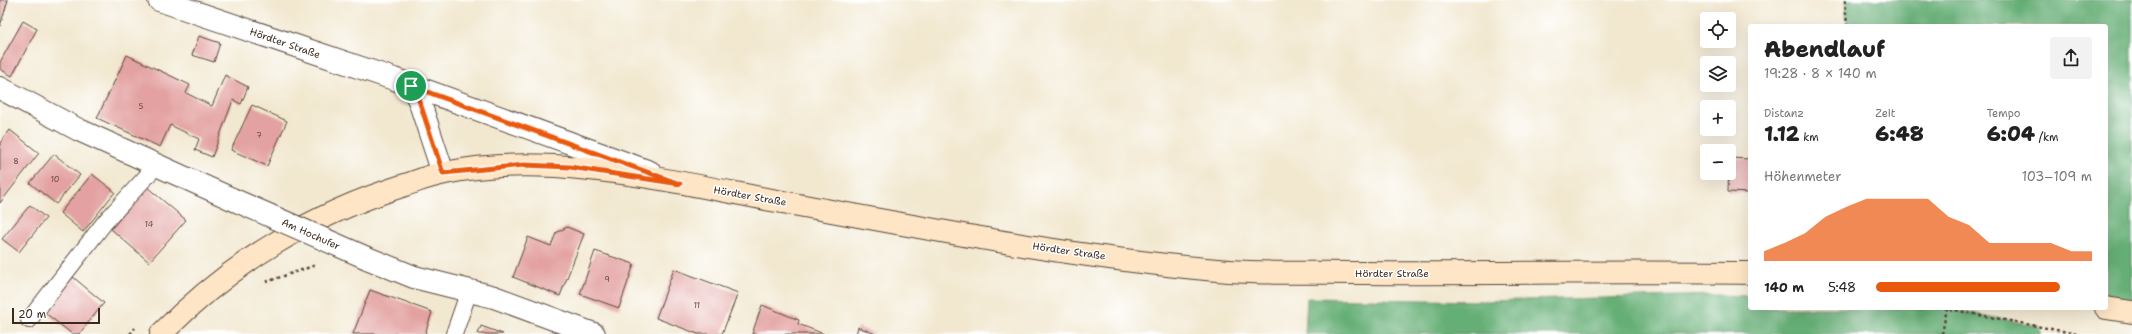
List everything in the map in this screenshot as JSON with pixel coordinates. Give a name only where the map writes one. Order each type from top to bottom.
[{"type":"main road","points":[[161,334],[185,309],[244,262],[265,248],[316,221],[372,195],[443,173],[524,165],[570,167],[680,184]]},
{"type":"main road","name":"Hördter Straße","points":[[680,184],[1075,253],[1232,271],[1748,273]]},
{"type":"main road","points":[[2108,308],[2132,312]]},
{"type":"street","name":"Hördter Straße","points":[[159,0],[411,86],[680,184]]},
{"type":"street","points":[[411,86],[419,100],[443,173]]},
{"type":"street","name":"Am Hochufer","points":[[0,88],[79,130],[156,166],[358,255],[414,277],[494,297],[594,334]]},
{"type":"lane","points":[[29,320],[105,222],[156,166]]},
{"type":"lane","points":[[454,334],[469,291]]},
{"type":"path","points":[[1845,0],[1847,24]]},
{"type":"path","points":[[266,277],[261,283],[358,255]]},
{"type":"path","points":[[1942,334],[1946,310]]},
{"type":"path","points":[[1956,310],[2077,334]]},
{"type":"green space","points":[[1845,0],[2132,0],[2132,302],[2108,298],[2108,24],[1847,24]]},
{"type":"green space","points":[[1719,295],[1748,296],[1748,310],[1954,310],[2038,326],[2042,334],[1305,334],[1307,298],[1483,301]]},
{"type":"building","points":[[0,0],[8,0],[0,26]]},
{"type":"building","points":[[23,21],[37,29],[12,76],[0,69],[0,62]]},
{"type":"building","points":[[199,36],[220,43],[214,62],[192,55]]},
{"type":"building","points":[[127,55],[190,85],[186,93],[212,106],[225,75],[248,87],[241,104],[233,100],[212,157],[195,150],[199,139],[170,125],[160,147],[97,118]]},
{"type":"building","points":[[252,105],[287,121],[267,166],[231,150]]},
{"type":"building","points":[[10,130],[39,153],[0,203],[0,143]]},
{"type":"building","points":[[54,154],[80,175],[56,204],[30,183]]},
{"type":"building","points":[[1736,158],[1748,159],[1748,193],[1728,192],[1728,180],[1736,180]]},
{"type":"building","points":[[92,174],[115,192],[83,232],[60,213]]},
{"type":"building","points":[[147,187],[186,220],[149,262],[111,229]]},
{"type":"building","points":[[30,205],[46,218],[19,252],[2,239]]},
{"type":"building","points":[[567,227],[584,234],[560,296],[513,277],[528,237],[551,246],[556,233]]},
{"type":"building","points":[[595,251],[634,264],[619,308],[580,294]]},
{"type":"building","points":[[674,269],[738,293],[722,334],[698,334],[656,318]]},
{"type":"building","points":[[73,277],[104,303],[79,334],[72,334],[44,312]]},
{"type":"building","points":[[370,290],[432,312],[425,334],[353,334]]},
{"type":"building","points":[[762,305],[799,320],[798,324],[824,334],[752,334]]},
{"type":"building","points":[[481,326],[503,334],[478,334]]},
{"type":"building","points":[[858,327],[876,334],[856,334]]},
{"type":"route","points":[[411,86],[531,128],[680,184],[645,177],[570,167],[524,165],[480,168],[443,173],[419,100],[416,92],[411,86]]}]
